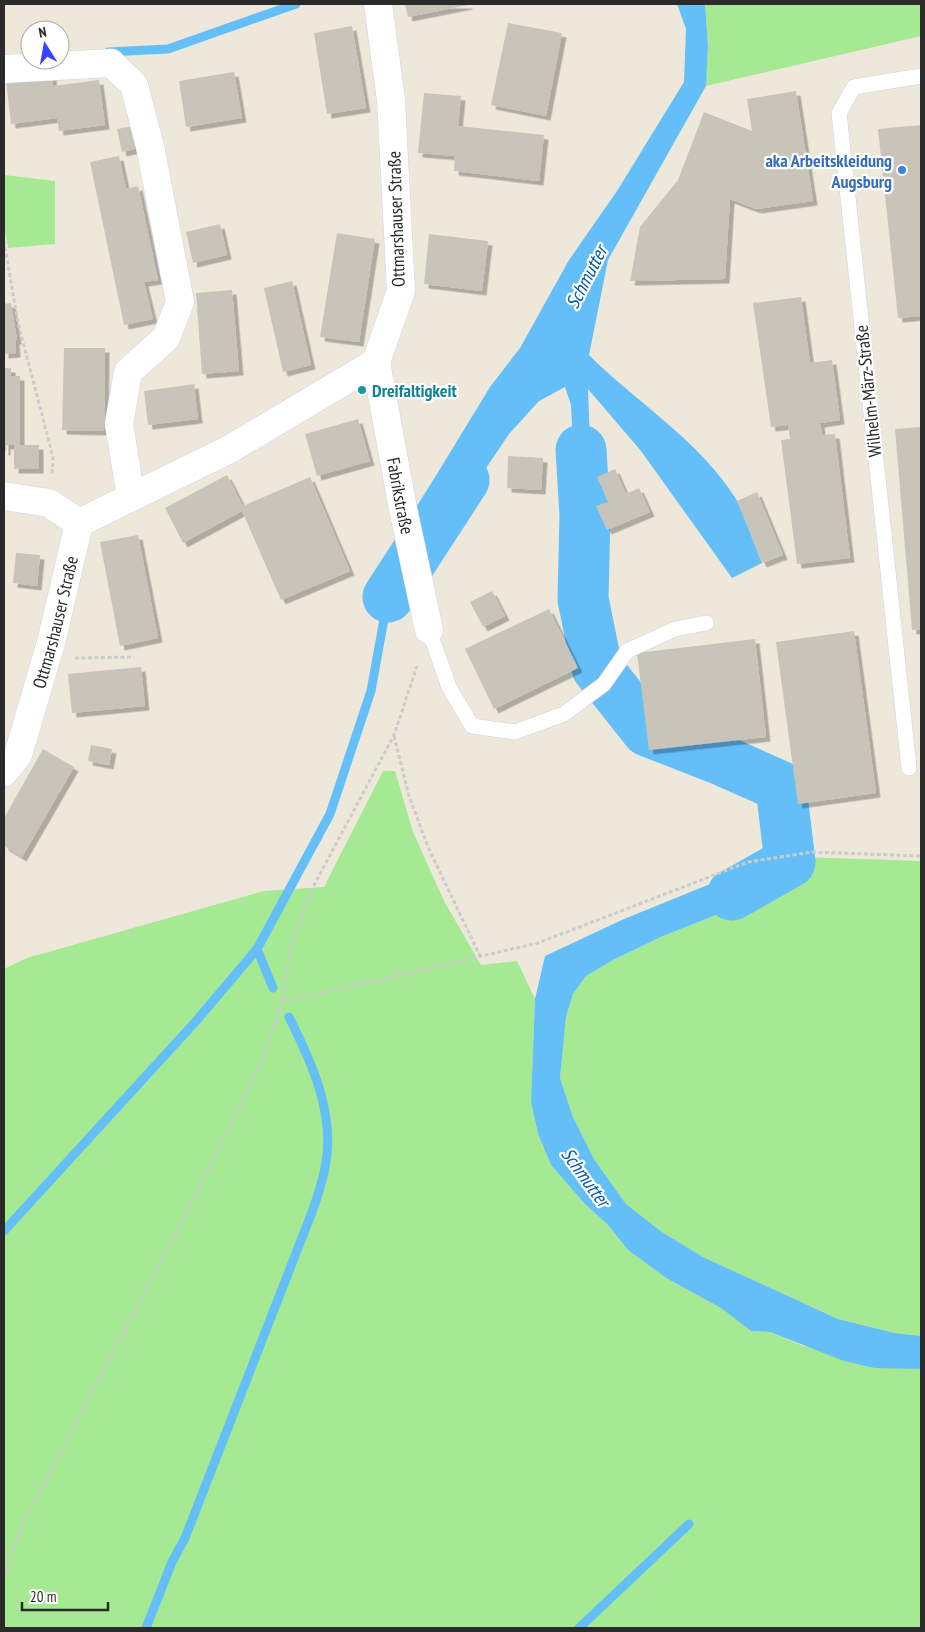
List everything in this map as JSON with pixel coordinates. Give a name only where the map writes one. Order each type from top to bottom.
[{"type":"street","name":"Ottmarshauser Straße","points":[[376,362],[401,291],[391,100],[378,4]]},
{"type":"street","points":[[4,69],[112,63],[134,85],[150,146],[180,302],[166,338],[128,372],[119,424],[131,497]]},
{"type":"street","points":[[4,496],[49,503],[79,523],[230,449],[376,362]]},
{"type":"street","name":"Fabrikstraße","points":[[376,362],[403,509],[429,630]]},
{"type":"street","name":"Ottmarshauser Straße","points":[[4,772],[18,755],[46,659],[79,523]]},
{"type":"lane","name":"Wilhelm-März-Straße","points":[[909,768],[838,112],[854,87],[921,76]]},
{"type":"lane","points":[[429,630],[450,687],[472,726],[516,732],[564,714],[604,684],[627,651],[675,629],[706,623]]},
{"type":"path","points":[[4,241],[18,323],[53,457],[49,503]]},
{"type":"path","points":[[4,1577],[23,1524],[179,1226],[262,1060],[282,1002],[291,946],[312,888],[394,735],[429,630]]},
{"type":"path","points":[[46,659],[134,657]]},
{"type":"path","points":[[394,735],[409,796],[428,848],[480,956]]},
{"type":"path","points":[[282,1002],[538,943],[748,862],[812,852],[921,856]]},
{"type":"green space","points":[[705,4],[921,4],[921,36],[706,86],[708,46]]},
{"type":"green space","points":[[4,175],[55,181],[55,244],[8,248],[4,226]]},
{"type":"green space","points":[[383,771],[395,771],[413,832],[444,901],[481,965],[517,961],[535,999],[531,1102],[538,1134],[551,1165],[584,1203],[607,1224],[628,1250],[666,1278],[721,1308],[751,1331],[770,1332],[803,1346],[921,1369],[921,1628],[4,1628],[4,969],[27,958],[264,891],[324,887]]},
{"type":"green space","points":[[800,857],[921,861],[921,1336],[895,1333],[838,1319],[703,1257],[662,1232],[626,1204],[594,1159],[573,1117],[560,1078],[566,1017],[573,994],[586,976],[615,959],[663,936],[782,889],[799,873]]},
{"type":"water","points":[[677,4],[705,4],[708,46],[706,86],[608,260],[589,355],[667,423],[705,459],[721,478],[740,506],[762,563],[732,578],[641,451],[588,389],[593,520],[577,521],[571,405],[565,387],[539,401],[509,434],[429,553],[418,505],[490,387],[520,348],[569,260],[617,191],[684,82],[686,29]]},
{"type":"water","points":[[800,857],[799,873],[782,889],[663,936],[615,959],[586,976],[573,994],[566,1017],[560,1078],[573,1117],[594,1159],[626,1204],[662,1232],[703,1257],[838,1319],[895,1333],[921,1336],[921,1369],[875,1368],[844,1361],[770,1332],[751,1331],[721,1308],[666,1278],[628,1250],[607,1224],[584,1203],[551,1165],[538,1134],[531,1102],[535,999],[545,956],[624,919],[757,865]]},
{"type":"building","points":[[405,4],[468,4],[468,5],[408,17]]},
{"type":"building","points":[[508,23],[562,33],[546,116],[491,105]]},
{"type":"building","points":[[352,26],[366,108],[327,114],[314,33]]},
{"type":"building","points":[[234,72],[242,118],[186,127],[179,81]]},
{"type":"building","points":[[52,74],[53,86],[99,80],[105,125],[59,131],[57,118],[11,124],[6,80]]},
{"type":"building","points":[[796,91],[813,201],[757,209],[756,207],[756,209],[730,199],[725,279],[630,281],[640,227],[678,180],[704,112],[752,131],[747,99]]},
{"type":"building","points":[[424,93],[461,96],[458,126],[544,135],[539,181],[454,171],[455,156],[418,153]]},
{"type":"building","points":[[139,125],[144,147],[122,152],[117,129]]},
{"type":"building","points":[[921,125],[921,316],[898,318],[878,129]]},
{"type":"building","points":[[119,156],[126,189],[138,186],[158,280],[144,282],[153,319],[124,325],[90,162]]},
{"type":"building","points":[[220,224],[227,255],[193,263],[186,232]]},
{"type":"building","points":[[337,233],[375,239],[359,342],[320,337]]},
{"type":"building","points":[[429,234],[488,241],[482,291],[424,284]]},
{"type":"building","points":[[292,281],[311,365],[283,372],[264,288]]},
{"type":"building","points":[[232,290],[239,371],[202,374],[196,293]]},
{"type":"building","points":[[801,297],[810,363],[832,360],[840,420],[820,423],[822,435],[835,434],[850,558],[797,564],[781,440],[790,439],[788,425],[771,427],[753,303]]},
{"type":"building","points":[[11,303],[17,340],[15,340],[16,353],[4,354],[4,304]]},
{"type":"building","points":[[64,348],[105,348],[104,431],[62,430]]},
{"type":"building","points":[[4,368],[11,368],[11,376],[20,376],[20,445],[39,445],[39,469],[14,469],[14,445],[6,445],[6,451],[4,451]]},
{"type":"building","points":[[194,384],[198,419],[148,425],[144,391]]},
{"type":"building","points":[[358,419],[370,461],[317,476],[305,434]]},
{"type":"building","points":[[921,427],[921,629],[912,630],[895,429]]},
{"type":"building","points":[[508,456],[543,458],[541,490],[507,488]]},
{"type":"building","points":[[615,469],[626,494],[639,488],[650,512],[607,530],[596,506],[608,502],[597,477]]},
{"type":"building","points":[[227,475],[243,506],[310,477],[350,571],[281,600],[242,511],[183,543],[165,508]]},
{"type":"building","points":[[757,492],[783,555],[762,563],[737,501]]},
{"type":"building","points":[[138,535],[158,638],[120,646],[100,542]]},
{"type":"building","points":[[16,553],[40,555],[37,586],[13,583]]},
{"type":"building","points":[[492,591],[505,616],[483,627],[470,602]]},
{"type":"building","points":[[549,609],[578,668],[494,709],[465,649]]},
{"type":"building","points":[[854,631],[876,793],[798,804],[776,642]]},
{"type":"building","points":[[755,639],[766,737],[649,750],[637,653]]},
{"type":"building","points":[[141,667],[145,706],[72,713],[68,674]]},
{"type":"building","points":[[91,745],[112,749],[109,765],[88,761]]},
{"type":"building","points":[[43,749],[74,767],[22,857],[4,846],[4,818]]},
{"type":"waterway","points":[[108,52],[168,49],[296,4]]},
{"type":"waterway","points":[[581,450],[585,515],[583,599],[597,668],[647,731],[719,759],[780,786]]},
{"type":"waterway","points":[[388,597],[464,480]]},
{"type":"waterway","points":[[4,1231],[197,1020],[257,949],[330,814],[371,691],[388,597]]},
{"type":"waterway","name":"Schmutter","points":[[732,895],[790,862],[782,796]]},
{"type":"waterway","points":[[257,949],[273,988]]},
{"type":"waterway","points":[[146,1628],[172,1562],[185,1538],[312,1212],[324,1174],[328,1148],[325,1109],[306,1053],[289,1017]]},
{"type":"waterway","points":[[579,1628],[689,1524]]},
{"type":"place","name":"aka Arbeitskleidung Augsburg","points":[[902,170]]},
{"type":"place","name":"Dreifaltigkeit","points":[[362,390]]}]
